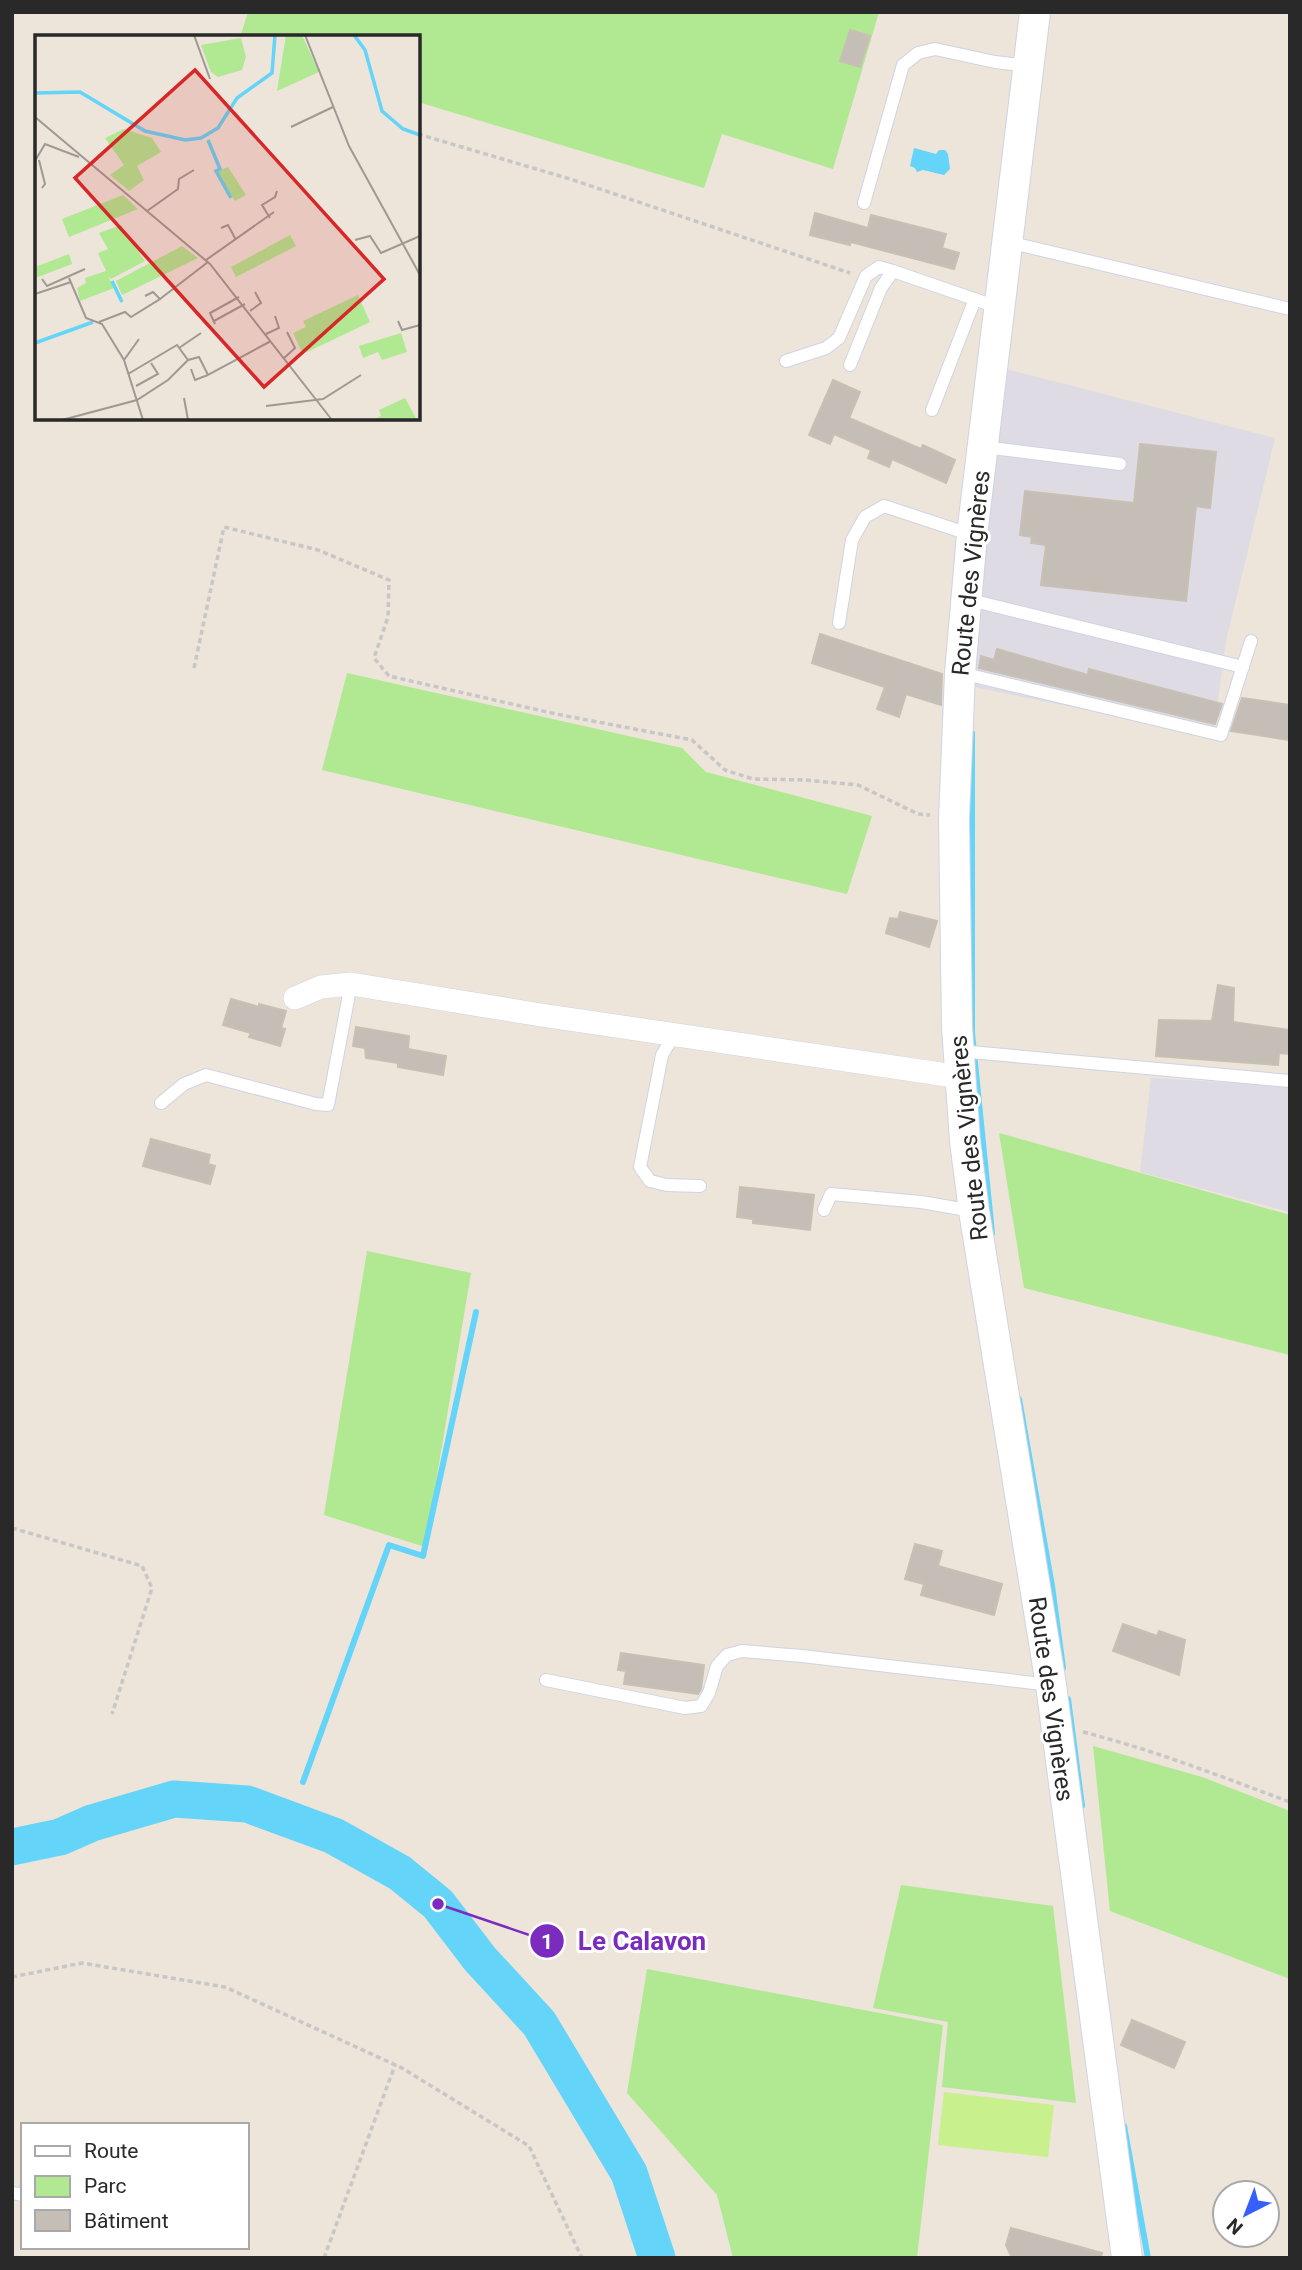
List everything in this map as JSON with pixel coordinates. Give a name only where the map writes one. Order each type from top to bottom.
[{"type":"street","name":"Route des Vignères","points":[[1035,12],[1008,242],[988,303],[984,447],[972,535],[960,673],[954,819],[960,1064],[965,1141],[974,1211],[1051,1685],[1127,2258]]},
{"type":"street","points":[[295,998],[321,988],[351,984],[674,1035],[960,1064]]},
{"type":"lane","points":[[864,203],[903,65],[918,53],[935,49],[995,62],[1029,66]]},
{"type":"lane","points":[[1008,242],[1290,309]]},
{"type":"lane","points":[[786,361],[826,348],[839,338],[866,276],[879,267],[988,303],[932,410]]},
{"type":"lane","points":[[850,365],[881,288],[893,271]]},
{"type":"lane","points":[[984,447],[1120,464]]},
{"type":"lane","points":[[839,623],[852,540],[865,517],[884,506],[972,535]]},
{"type":"lane","points":[[966,598],[1243,667]]},
{"type":"lane","points":[[960,673],[1221,735],[1251,641]]},
{"type":"lane","points":[[161,1103],[184,1084],[206,1075],[328,1105],[351,984]]},
{"type":"lane","points":[[674,1035],[662,1055],[640,1167],[650,1181],[667,1185],[700,1186]]},
{"type":"lane","points":[[960,1064],[1290,1081]]},
{"type":"lane","points":[[824,1210],[831,1194],[841,1194],[921,1202],[974,1211]]},
{"type":"lane","points":[[546,1680],[685,1708],[701,1706],[709,1693],[717,1666],[727,1655],[742,1651],[1051,1685]]},
{"type":"path","points":[[420,135],[570,179],[840,271],[866,276]]},
{"type":"path","points":[[194,668],[224,527],[318,550],[389,580],[388,617],[374,658],[389,676],[556,714],[692,740],[725,770],[753,779],[858,785],[919,814],[954,819]]},
{"type":"path","points":[[12,1528],[142,1566],[152,1588],[112,1714]]},
{"type":"path","points":[[1081,1732],[1191,1765],[1290,1802]]},
{"type":"path","points":[[13,1978],[82,1963],[225,1987],[395,2064],[528,2146],[582,2258]]},
{"type":"path","points":[[324,2258],[395,2064]]},
{"type":"shaded area","points":[[1002,368],[1275,438],[1226,641],[1213,736],[965,685]]},
{"type":"shaded area","points":[[1151,1078],[1290,1086],[1290,1212],[1140,1172]]},
{"type":"green space","points":[[248,12],[879,12],[833,169],[722,134],[704,188],[420,103],[420,35],[241,35]]},
{"type":"green space","points":[[347,673],[682,748],[706,772],[872,816],[847,894],[322,770]]},
{"type":"green space","points":[[999,1133],[1290,1215],[1290,1355],[1024,1288]]},
{"type":"green space","points":[[367,1251],[471,1273],[425,1547],[324,1515]]},
{"type":"green space","points":[[1093,1746],[1202,1777],[1290,1811],[1290,1979],[1110,1911]]},
{"type":"green space","points":[[901,1885],[1053,1906],[1076,2103],[942,2087],[948,2022],[873,2008]]},
{"type":"green space","points":[[647,1969],[943,2025],[917,2258],[733,2258],[717,2195],[627,2093]]},
{"type":"green space","points":[[944,2092],[1054,2105],[1048,2157],[938,2145]]},
{"type":"water","points":[[914,148],[936,154],[939,150],[945,150],[950,169],[944,175],[923,170],[917,172],[910,166]]},
{"type":"building","points":[[850,30],[870,36],[860,67],[840,61]]},
{"type":"building","points":[[815,213],[868,228],[871,215],[946,234],[942,248],[959,253],[954,269],[851,242],[850,245],[810,235]]},
{"type":"building","points":[[833,380],[860,392],[849,418],[921,449],[923,445],[955,460],[946,483],[892,459],[889,467],[868,458],[871,450],[834,434],[830,444],[809,435]]},
{"type":"building","points":[[1140,444],[1216,452],[1210,508],[1196,506],[1186,601],[1041,585],[1046,545],[1031,543],[1032,537],[1020,535],[1025,491],[1134,503]]},
{"type":"building","points":[[820,634],[942,674],[941,705],[906,694],[899,717],[877,709],[885,687],[812,663]]},
{"type":"building","points":[[997,649],[1088,675],[1089,669],[1222,704],[1215,724],[979,668],[981,656],[994,660]]},
{"type":"building","points":[[1242,698],[1290,705],[1290,740],[1231,731]]},
{"type":"building","points":[[900,912],[937,921],[929,947],[886,933],[890,918],[898,919]]},
{"type":"building","points":[[1218,985],[1234,988],[1233,1022],[1290,1030],[1290,1054],[1279,1053],[1278,1065],[1156,1056],[1159,1020],[1212,1021]]},
{"type":"building","points":[[231,999],[286,1011],[280,1046],[249,1037],[251,1033],[223,1025]]},
{"type":"building","points":[[356,1027],[409,1036],[408,1049],[446,1056],[443,1075],[366,1058],[365,1048],[353,1046]]},
{"type":"building","points":[[151,1139],[210,1155],[208,1164],[215,1166],[210,1184],[143,1166]]},
{"type":"building","points":[[740,1187],[814,1195],[810,1230],[753,1223],[753,1219],[737,1217]]},
{"type":"building","points":[[915,1544],[942,1551],[938,1566],[1002,1584],[994,1615],[921,1595],[924,1584],[905,1579]]},
{"type":"building","points":[[1123,1624],[1157,1636],[1159,1631],[1185,1640],[1179,1675],[1113,1651]]},
{"type":"building","points":[[621,1653],[704,1665],[701,1689],[698,1694],[624,1684],[626,1671],[618,1670]]},
{"type":"building","points":[[1132,2020],[1185,2042],[1174,2068],[1121,2045]]},
{"type":"building","points":[[1011,2228],[1102,2253],[1101,2258],[1012,2258],[1006,2245]]},
{"type":"waterway","points":[[972,733],[972,1033],[992,1233]]},
{"type":"waterway","points":[[303,1782],[389,1545],[423,1556],[476,1312]]},
{"type":"waterway","points":[[1019,1399],[1052,1586],[1063,1668]]},
{"type":"waterway","points":[[1068,1699],[1082,1806]]},
{"type":"waterway","points":[[12,1847],[60,1837],[92,1823],[174,1799],[247,1804],[334,1836],[400,1873],[438,1904],[480,1959],[539,2023],[629,2173],[657,2258]]},
{"type":"waterway","points":[[1124,2126],[1148,2258]]},
{"type":"place","name":"Le Calavon","points":[[438,1904]]}]
